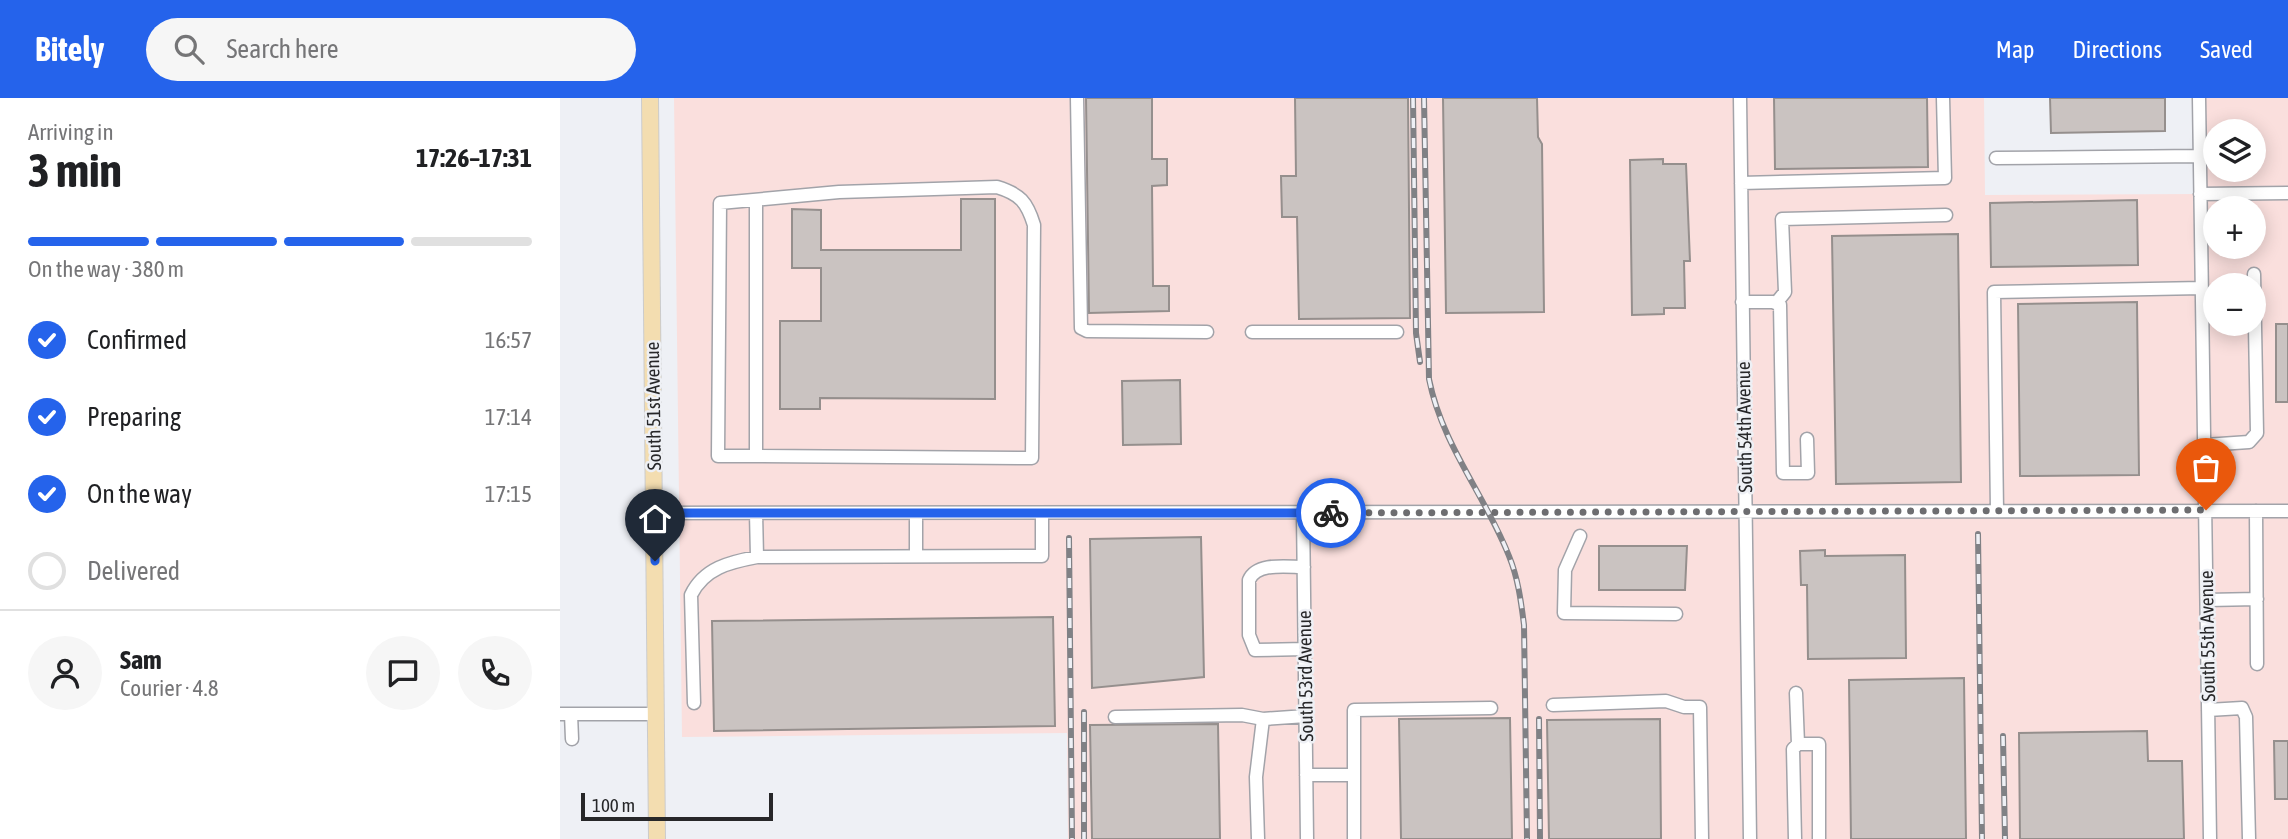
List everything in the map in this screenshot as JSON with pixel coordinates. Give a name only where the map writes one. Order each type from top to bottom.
[{"type":"main road","name":"South 51st Avenue","points":[[650,98],[657,839]]},
{"type":"street","points":[[1077,98],[1081,328],[1087,331],[1207,332]]},
{"type":"street","name":"South 54th Avenue","points":[[1740,98],[1750,839]]},
{"type":"street","points":[[1741,183],[1945,178],[1943,98]]},
{"type":"street","name":"South 55th Avenue","points":[[2199,98],[2210,839]]},
{"type":"street","points":[[1996,158],[2199,156]]},
{"type":"street","points":[[997,187],[1015,192],[1028,205],[1034,225],[1032,458],[718,456],[717,286],[720,204],[756,201],[839,192],[997,187]]},
{"type":"street","points":[[2200,194],[2288,193]]},
{"type":"street","points":[[756,201],[756,456]]},
{"type":"street","points":[[1777,302],[1785,292],[1782,219],[1946,215]]},
{"type":"street","points":[[1997,511],[1994,292],[2202,288]]},
{"type":"street","points":[[1742,302],[1777,302]]},
{"type":"street","points":[[1777,302],[1781,310],[1783,473],[1808,473],[1807,439]]},
{"type":"street","points":[[1252,332],[1397,332]]},
{"type":"street","points":[[2205,444],[2249,442],[2257,433],[2255,336]]},
{"type":"street","points":[[2256,511],[2257,664]]},
{"type":"street","points":[[654,513],[2288,511]]},
{"type":"street","points":[[756,513],[757,557]]},
{"type":"street","points":[[916,513],[916,556]]},
{"type":"street","points":[[694,703],[691,595],[709,573],[723,563],[757,557],[1042,556],[1042,513]]},
{"type":"street","name":"South 53rd Avenue","points":[[1303,513],[1307,839]]},
{"type":"street","points":[[1580,536],[1564,570],[1564,613],[1676,614]]},
{"type":"street","points":[[1304,567],[1261,568],[1252,574],[1249,580],[1249,635],[1255,649],[1305,649]]},
{"type":"street","points":[[2207,600],[2257,599]]},
{"type":"street","points":[[1796,693],[1798,744]]},
{"type":"street","points":[[1553,705],[1666,701],[1684,708],[1700,707],[1702,839]]},
{"type":"street","points":[[1354,839],[1354,710],[1491,708]]},
{"type":"street","points":[[2208,710],[2242,708],[2246,718],[2249,839]]},
{"type":"street","points":[[572,739],[566,714],[656,714]]},
{"type":"street","points":[[1115,717],[1242,715],[1264,719],[1306,716]]},
{"type":"street","points":[[1258,839],[1256,777],[1264,719]]},
{"type":"street","points":[[1795,839],[1793,749],[1798,744],[1819,744],[1819,839]]},
{"type":"street","points":[[1306,775],[1354,775]]},
{"type":"shaded area","points":[[674,98],[1984,98],[1985,195],[2202,194],[2202,98],[2288,98],[2288,839],[1068,839],[1067,733],[682,737]]},
{"type":"building","points":[[1086,98],[1152,98],[1152,159],[1167,159],[1167,185],[1152,186],[1153,286],[1169,286],[1169,311],[1089,313]]},
{"type":"building","points":[[1295,98],[1408,98],[1410,318],[1299,319],[1297,217],[1282,217],[1281,176],[1296,176]]},
{"type":"building","points":[[1443,98],[1537,98],[1538,137],[1542,144],[1544,312],[1446,313]]},
{"type":"building","points":[[1774,98],[1927,98],[1928,167],[1775,169]]},
{"type":"building","points":[[2050,98],[2165,98],[2165,131],[2051,133]]},
{"type":"building","points":[[1663,159],[1663,164],[1686,164],[1690,261],[1684,261],[1685,308],[1664,308],[1664,314],[1632,315],[1630,160]]},
{"type":"building","points":[[961,199],[995,199],[995,399],[820,398],[820,409],[780,409],[780,321],[821,321],[821,268],[792,268],[792,209],[821,210],[821,250],[961,250]]},
{"type":"building","points":[[2137,200],[2138,265],[1991,267],[1990,203]]},
{"type":"building","points":[[1958,234],[1961,482],[1836,484],[1832,236]]},
{"type":"building","points":[[2137,302],[2139,475],[2020,476],[2018,304]]},
{"type":"building","points":[[2276,324],[2288,324],[2288,402],[2276,402]]},
{"type":"building","points":[[1180,380],[1181,444],[1123,445],[1122,381]]},
{"type":"building","points":[[1201,537],[1204,677],[1092,688],[1090,539]]},
{"type":"building","points":[[1599,546],[1687,546],[1685,590],[1599,590]]},
{"type":"building","points":[[1825,550],[1825,556],[1905,555],[1906,658],[1808,659],[1807,585],[1801,585],[1800,551]]},
{"type":"building","points":[[1053,617],[1055,726],[714,731],[712,621]]},
{"type":"building","points":[[1964,678],[1966,839],[1851,839],[1849,680]]},
{"type":"building","points":[[1510,718],[1512,839],[1401,839],[1399,719]]},
{"type":"building","points":[[1660,719],[1661,839],[1549,839],[1547,720]]},
{"type":"building","points":[[1218,724],[1220,839],[1092,839],[1090,725]]},
{"type":"building","points":[[2147,731],[2148,761],[2182,761],[2184,839],[2020,839],[2019,733]]},
{"type":"building","points":[[2274,741],[2288,741],[2288,799],[2275,799]]},
{"type":"railway","points":[[1413,98],[1416,333],[1420,362]]},
{"type":"railway","points":[[1424,98],[1429,379],[1444,426],[1499,534],[1512,564],[1519,590],[1524,625],[1527,839]]},
{"type":"railway","points":[[1978,534],[1982,839]]},
{"type":"railway","points":[[1069,538],[1072,839]]},
{"type":"railway","points":[[1084,712],[1084,839]]},
{"type":"railway","points":[[1539,719],[1540,839]]},
{"type":"railway","points":[[2003,736],[2005,839]]},
{"type":"way so far","points":[[1331,513],[2206,510]]},
{"type":"route","points":[[655,561],[654,513],[1331,513]]}]
